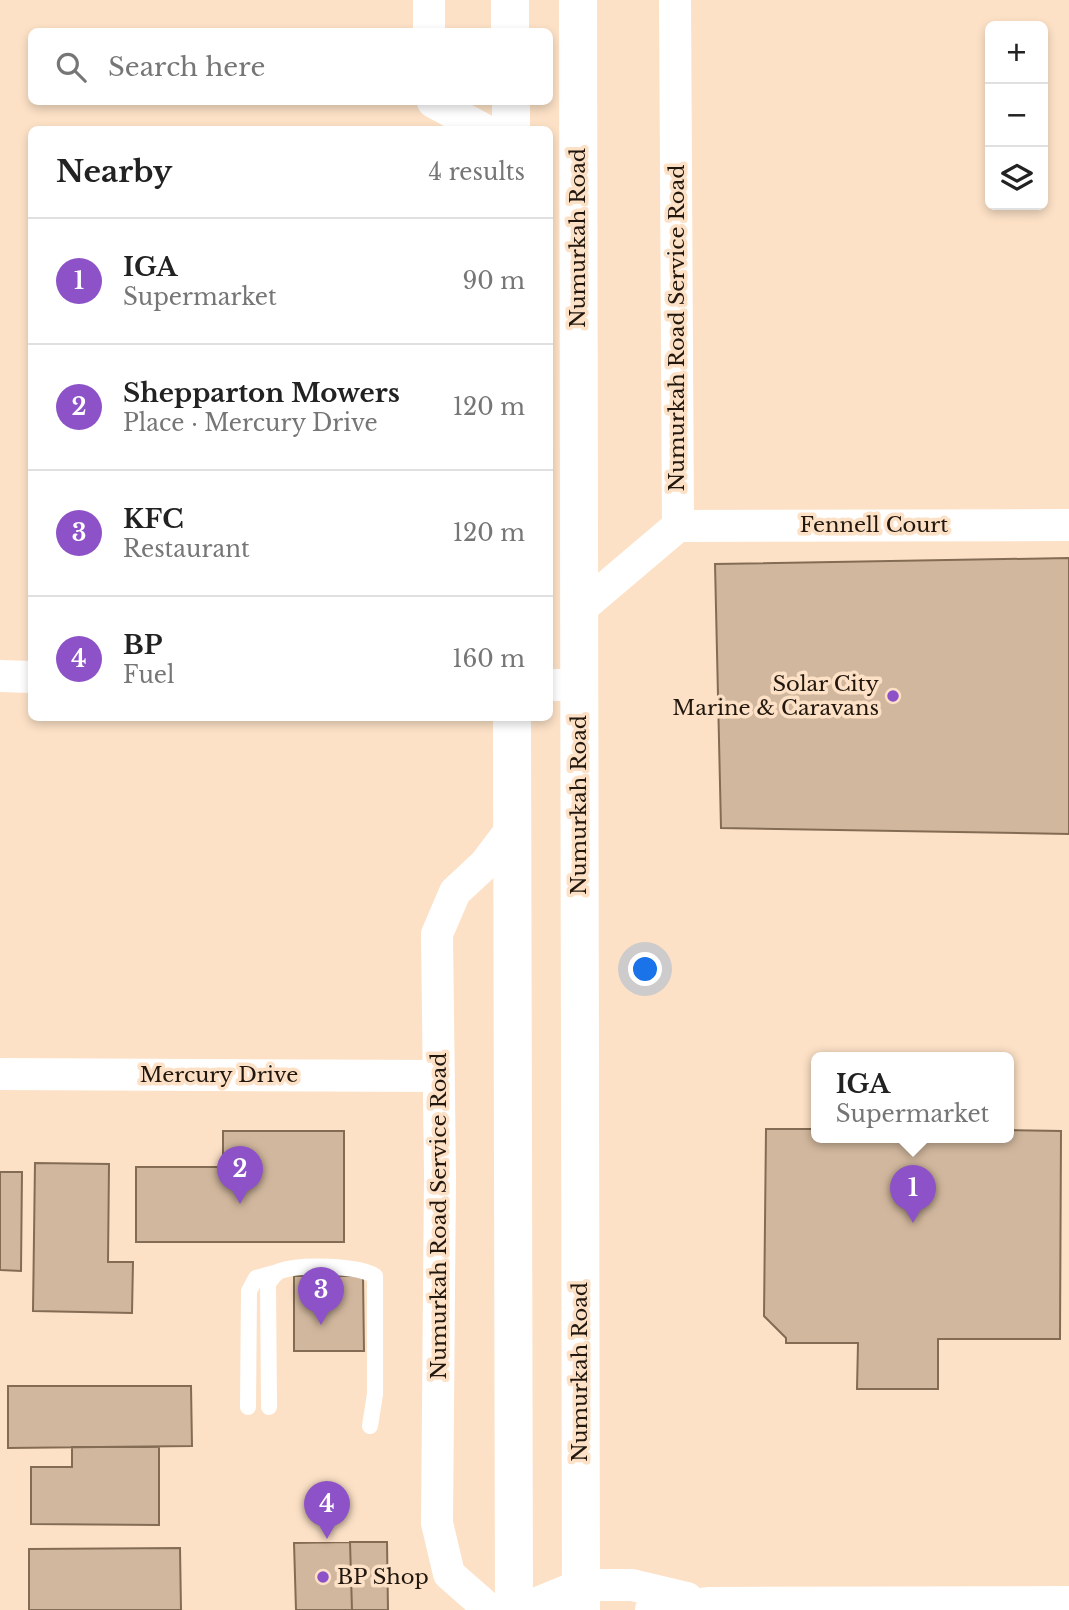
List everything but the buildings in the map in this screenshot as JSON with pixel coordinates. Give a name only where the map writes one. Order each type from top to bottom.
[{"type":"highway","points":[[510,0],[510,28]]},
{"type":"highway","name":"Numurkah Road","points":[[578,0],[579,610],[564,685],[581,1597]]},
{"type":"highway","points":[[511,105],[511,126]]},
{"type":"highway","points":[[553,514],[568,496],[579,472]]},
{"type":"highway","points":[[512,721],[514,1610]]},
{"type":"street","points":[[429,0],[429,28]]},
{"type":"street","name":"Numurkah Road Service Road","points":[[675,0],[678,526]]},
{"type":"street","points":[[430,126],[432,105]]},
{"type":"street","points":[[438,105],[477,126]]},
{"type":"street","name":"Fennell Court","points":[[678,526],[1069,525]]},
{"type":"street","points":[[579,610],[678,526]]},
{"type":"street","points":[[0,676],[28,677]]},
{"type":"street","name":"Numurkah Road Service Road","points":[[490,1610],[449,1574],[438,1523],[438,934],[455,892],[485,864],[513,827]]},
{"type":"street","name":"Mercury Drive","points":[[0,1074],[439,1076]]},
{"type":"street","points":[[520,1610],[632,1585],[710,1603]]},
{"type":"street","points":[[651,1610],[710,1603],[1069,1602]]},
{"type":"lane","points":[[248,1407],[249,1291],[256,1278],[296,1268],[363,1269],[374,1276],[374,1394],[370,1426]]},
{"type":"lane","points":[[269,1407],[268,1283],[278,1272]]},
{"type":"place","name":"Solar City Marine & Caravans","points":[[893,696]]},
{"type":"place","name":"Shepparton Mowers","points":[[240,1204]]},
{"type":"place","name":"IGA","points":[[913,1223]]},
{"type":"place","name":"KFC","points":[[321,1325]]},
{"type":"place","name":"BP","points":[[327,1539]]},
{"type":"place","name":"BP Shop","points":[[323,1577]]}]
